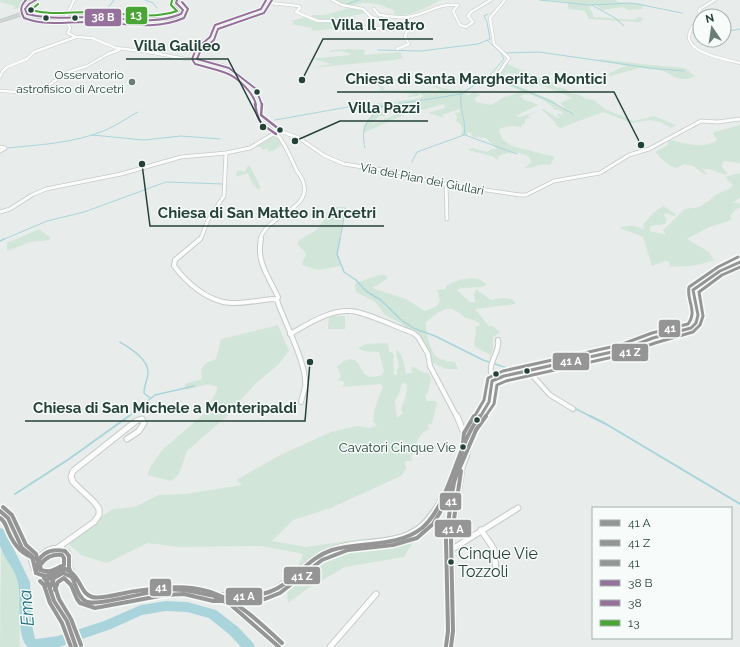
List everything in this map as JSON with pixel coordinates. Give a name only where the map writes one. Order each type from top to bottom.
[{"type":"main road","points":[[27,14],[26,6],[36,0]]},
{"type":"main road","points":[[0,21],[27,14],[42,18],[86,16],[165,19],[176,17],[182,12],[176,3],[177,0]]},
{"type":"street","points":[[74,0],[72,6],[65,13],[64,18],[66,24],[70,28],[68,33],[76,37],[92,38],[121,49],[144,51],[192,60],[197,59],[200,52],[214,40],[218,29],[264,12],[272,0]]},
{"type":"street","points":[[332,0],[342,5],[363,9],[371,17],[408,28],[405,37],[409,44],[397,49]]},
{"type":"street","points":[[446,1],[458,5],[453,11],[460,25],[466,27],[473,22],[468,16],[469,14],[491,0]]},
{"type":"street","points":[[499,74],[509,58],[494,44],[490,18],[505,0]]},
{"type":"street","points":[[702,8],[715,0]]},
{"type":"street","points":[[270,3],[299,6],[300,8],[296,12],[316,20],[340,21],[358,27],[390,28]]},
{"type":"street","points":[[374,9],[379,15],[408,18],[428,7]]},
{"type":"street","points":[[692,26],[689,40],[692,46]]},
{"type":"street","points":[[0,78],[2,72],[7,67],[27,59],[39,50],[74,39],[76,37]]},
{"type":"street","points":[[695,48],[702,52],[740,63]]},
{"type":"street","points":[[0,91],[37,93],[68,72],[87,66],[112,52],[121,49]]},
{"type":"street","name":"Via del Pian dei Giullari","points":[[197,59],[229,68],[256,89],[262,104],[262,115],[264,118],[280,130],[299,138],[325,156],[344,164],[407,174],[431,182],[474,187],[510,195],[526,195],[554,181],[600,173],[702,121],[718,122],[740,120]]},
{"type":"street","points":[[0,212],[10,209],[32,194],[56,186],[121,174],[184,156],[226,153],[250,148],[280,130]]},
{"type":"street","points":[[276,133],[284,141],[292,155],[302,178],[304,192],[297,205],[280,216],[266,228],[261,236],[259,247],[262,269],[273,284],[278,297],[277,300],[297,350],[305,378],[305,387],[301,402]]},
{"type":"street","points":[[0,147],[5,148],[0,151]]},
{"type":"street","points":[[226,153],[224,196],[208,220],[201,238],[175,260],[174,266],[190,284],[222,302],[277,300]]},
{"type":"street","points":[[446,184],[447,219]]},
{"type":"street","points":[[277,589],[319,556],[347,545],[406,537],[418,531],[429,521],[438,506],[472,428],[488,404],[491,384],[494,380],[621,350],[653,338],[691,328],[696,324],[698,315],[693,290],[720,271],[740,262]]},
{"type":"street","points":[[290,334],[326,315],[336,312],[357,312],[413,332],[418,337],[428,354],[430,366],[453,407],[465,436],[468,439],[467,454],[462,468],[450,548],[453,632],[451,647]]},
{"type":"street","points":[[494,380],[491,376],[490,370],[499,344],[498,340]]},
{"type":"street","points":[[520,373],[532,374],[556,401],[573,409]]},
{"type":"street","points":[[35,564],[40,555],[56,549],[98,518],[97,503],[73,482],[71,477],[74,471],[136,421],[142,420],[144,423],[139,432],[127,439]]},
{"type":"street","points":[[450,548],[454,548],[518,508]]},
{"type":"street","points":[[0,511],[8,518],[22,548],[29,553],[40,555]]},
{"type":"street","points":[[482,530],[494,548],[496,573]]},
{"type":"street","points":[[65,551],[68,541]]},
{"type":"street","points":[[56,549],[65,551],[69,556],[69,568],[81,598],[89,602],[98,603],[159,591],[184,589],[213,596],[231,605],[279,647]]},
{"type":"street","points":[[29,553],[35,564],[36,573],[43,577],[48,583],[54,601],[67,621],[76,647]]},
{"type":"street","points":[[50,588],[53,579],[64,570],[69,562]]},
{"type":"street","points":[[43,577],[51,577],[67,573],[74,580]]},
{"type":"street","points":[[330,647],[376,594]]},
{"type":"street","points":[[213,596],[248,596]]},
{"type":"green space","points":[[0,0],[35,0],[27,5],[12,9],[15,6],[0,2]]},
{"type":"green space","points":[[334,0],[441,0],[418,12],[400,15],[393,14],[395,11],[378,4],[362,3],[344,5]]},
{"type":"green space","points":[[547,0],[616,0],[618,2],[645,4],[642,5],[643,9],[628,10],[623,7],[602,10],[596,5],[589,6],[594,17],[635,20],[638,17],[643,18],[641,22],[637,22],[589,19],[585,11],[569,9],[567,2]]},
{"type":"green space","points":[[353,7],[366,13],[330,19],[317,19],[310,17],[313,15],[325,15]]},
{"type":"green space","points":[[305,17],[320,21],[346,24],[328,25],[338,27],[339,30],[331,29],[313,31],[311,29],[313,28],[291,24],[295,22],[291,21]]},
{"type":"green space","points":[[331,50],[365,50],[364,55],[400,52],[403,58],[310,68],[332,64],[313,59],[303,60],[351,55],[341,51],[329,52]]},
{"type":"green space","points":[[600,59],[685,68],[695,76],[688,79],[681,79],[664,71],[640,68],[610,76],[608,74],[627,66],[601,61]]},
{"type":"green space","points":[[503,62],[553,83],[556,87],[566,89],[571,94],[578,94],[586,99],[594,100],[605,109],[634,121],[654,116],[676,125],[671,128],[660,122],[649,120],[632,123],[603,112],[563,127],[564,129],[556,126],[555,122],[541,109],[558,118],[560,118],[556,113],[563,115],[561,111],[553,109],[553,107],[540,99],[525,94],[518,97],[522,97],[524,100],[538,105],[516,116],[519,117],[539,111],[527,116],[531,117],[525,120],[525,123],[520,127],[513,126],[501,128],[499,131],[503,140],[512,146],[555,157],[550,165],[543,164],[529,168],[525,168],[531,162],[530,158],[523,154],[507,154],[499,156],[497,160],[494,157],[468,150],[472,148],[487,152],[492,149],[497,149],[486,138],[473,137],[470,132],[468,132],[467,135],[461,135],[462,127],[456,121],[457,116],[454,113],[459,112],[460,109],[442,115],[445,118],[428,113],[445,108],[444,104],[404,115],[363,133],[364,125],[374,114],[397,108],[404,110],[385,114],[385,116],[379,116],[371,125],[401,112],[412,110],[418,106],[399,107],[419,102],[380,108],[356,107],[356,105],[416,99],[424,96],[418,93],[419,96],[409,97],[407,96],[412,94],[374,90],[379,90],[381,88],[375,83],[376,82],[385,88],[383,90],[443,90],[414,82],[424,81],[422,82],[447,89],[467,91],[465,93],[468,95],[475,92],[480,95],[475,98],[476,102],[491,105],[504,97],[522,92],[496,81],[499,79],[554,101],[563,109],[564,107],[560,103],[572,98],[540,84],[532,87],[527,84],[536,81],[516,74],[506,73],[504,77],[499,78],[496,74]]},
{"type":"green space","points":[[740,125],[740,163],[723,161],[722,167],[727,173],[726,175],[709,169],[702,169],[707,173],[705,175],[693,166],[684,164],[677,168],[673,167],[665,162],[655,152],[668,145],[668,141],[670,140],[694,145],[706,145],[717,140],[713,134],[714,132]]},
{"type":"green space","points":[[276,135],[281,146],[275,150],[267,151],[269,148],[263,150],[261,147],[257,147]]},
{"type":"green space","points":[[250,166],[261,188],[258,190],[252,183],[248,173],[236,177],[237,170],[245,172],[247,167]]},
{"type":"green space","points":[[740,173],[740,198],[733,202],[740,204],[740,207],[730,216],[732,220],[709,227],[687,239],[709,252],[714,260],[698,265],[681,267],[670,266],[669,262],[665,261],[652,266],[643,237],[620,228],[625,226],[633,226],[644,230],[643,225],[654,212],[663,206],[676,214],[674,216],[665,213],[664,215],[667,220],[665,224],[650,226],[650,231],[666,235],[663,230],[685,209],[699,207],[715,195],[729,189],[733,185],[725,177]]},
{"type":"green space","points":[[331,207],[346,207],[337,254],[341,266],[318,270],[302,265],[306,256],[305,252],[297,244],[299,240],[318,229]]},
{"type":"green space","points":[[39,229],[51,238],[49,240],[30,242],[7,251],[7,243]]},
{"type":"green space","points":[[379,275],[385,275],[387,279],[372,288],[406,299],[425,311],[437,306],[440,301],[437,290],[446,289],[446,286],[451,283],[467,278],[478,279],[487,285],[457,290],[470,302],[475,302],[474,295],[476,289],[491,300],[501,298],[512,299],[516,304],[475,309],[489,326],[493,326],[500,332],[493,337],[493,349],[491,356],[474,345],[475,327],[480,325],[475,321],[464,317],[457,311],[452,309],[444,310],[426,322],[428,341],[434,354],[446,361],[455,362],[458,369],[446,369],[433,363],[427,357],[418,341],[402,324],[385,315],[375,302],[356,292],[355,283]]},
{"type":"green space","points":[[329,316],[345,316],[345,329],[328,329]]},
{"type":"green space","points":[[278,325],[289,351],[278,365],[256,383],[226,417],[187,451],[179,474],[171,481],[147,475],[151,466],[162,450],[205,413],[217,390],[217,387],[208,384],[186,390],[185,384],[202,379],[201,369],[206,363],[216,359],[221,339]]},
{"type":"green space","points":[[366,344],[388,344],[389,352],[392,352],[395,357],[393,358],[394,375],[397,375],[397,370],[399,367],[396,352],[397,350],[402,358],[406,374],[412,373],[412,367],[428,373],[431,378],[428,392],[425,397],[427,401],[436,401],[437,404],[432,423],[428,425],[429,429],[418,439],[414,454],[411,455],[412,461],[405,461],[406,469],[401,476],[331,508],[293,520],[272,541],[306,547],[361,539],[396,537],[417,526],[434,506],[440,512],[426,535],[414,541],[404,557],[345,567],[307,589],[288,603],[287,593],[303,554],[262,546],[179,547],[148,543],[107,563],[81,555],[68,543],[72,536],[113,509],[134,507],[159,495],[185,494],[242,485],[236,480],[280,455],[331,432],[357,426],[370,428],[377,425],[373,421],[376,404],[383,387],[382,385],[342,387],[345,382],[338,380],[341,376],[337,366],[344,361],[351,359],[355,360],[367,376],[373,377],[382,375],[384,371],[379,352],[363,351],[358,348]],"holes":[[[404,383],[407,385],[406,395],[401,409],[403,413],[397,418],[395,401],[402,384]]]},
{"type":"green space","points":[[1,550],[18,578],[20,646],[23,647],[0,647]]},
{"type":"waterway","points":[[104,13],[114,0]]},
{"type":"waterway","points":[[145,0],[153,3],[157,8]]},
{"type":"waterway","points":[[344,5],[359,0]]},
{"type":"waterway","points":[[540,0],[589,5],[632,3],[682,13]]},
{"type":"waterway","points":[[592,5],[615,18],[624,26]]},
{"type":"waterway","points":[[487,40],[490,39],[487,22],[484,16],[488,14]]},
{"type":"waterway","points":[[732,30],[740,29]]},
{"type":"waterway","points":[[378,50],[421,51],[478,44],[487,40]]},
{"type":"waterway","points":[[461,94],[490,75],[504,59],[501,53],[487,40]]},
{"type":"waterway","points":[[505,53],[539,52],[650,68],[684,71]]},
{"type":"waterway","points":[[490,76],[548,100],[573,114]]},
{"type":"waterway","points":[[383,106],[461,94]]},
{"type":"waterway","points":[[412,162],[417,152],[464,135],[465,126],[461,104],[461,94]]},
{"type":"waterway","points":[[275,120],[348,107],[383,106]]},
{"type":"waterway","points":[[365,148],[363,134],[366,124],[369,119],[383,106]]},
{"type":"waterway","points":[[6,148],[57,143],[82,138],[106,130],[138,112]]},
{"type":"waterway","points":[[92,135],[144,140],[181,136],[220,139]]},
{"type":"waterway","points":[[465,135],[517,154]]},
{"type":"waterway","points":[[2,240],[47,221],[84,212],[166,182],[223,184]]},
{"type":"waterway","points":[[340,240],[345,212]]},
{"type":"waterway","points":[[340,239],[337,254],[344,272],[356,280],[366,291],[381,300],[400,319],[413,328],[435,336],[483,360],[522,373]]},
{"type":"waterway","points":[[120,342],[138,355],[146,364],[148,374],[144,393],[150,398]]},
{"type":"waterway","points":[[128,417],[155,395],[194,386]]},
{"type":"waterway","points":[[574,408],[606,424],[740,504]]},
{"type":"waterway","points":[[15,494],[69,459],[129,416]]},
{"type":"waterway","name":"Ema","points":[[0,532],[24,582],[26,625],[30,642],[36,645],[58,642],[107,625],[141,610],[166,606],[187,607],[212,614],[234,631],[249,647]]},
{"type":"tunnel","points":[[248,596],[264,594],[277,589]]},
{"type":"transit line","name":"38","points":[[26,0],[21,6],[21,13],[24,18],[40,23],[58,24],[93,22],[140,26],[163,25],[184,18],[188,9],[182,2]]},
{"type":"transit line","points":[[36,0],[29,4],[25,9],[27,14],[51,18],[102,17],[149,21],[171,18],[181,14],[183,10],[176,3],[177,0]]},
{"type":"transit line","name":"13","points":[[38,4],[31,10],[54,14],[103,12],[147,16],[168,14],[177,11],[171,5],[172,0]]},
{"type":"transit line","name":"38","points":[[266,0],[261,9],[215,25],[210,37],[196,49],[192,59],[195,64],[227,73],[249,90],[255,100],[257,118],[262,124],[276,134]]},
{"type":"transit line","points":[[272,0],[264,13],[218,29],[214,40],[200,52],[197,59],[229,68],[256,89],[262,104],[261,115],[280,130]]},
{"type":"transit line","name":"41","points":[[446,646],[448,631],[446,540],[452,493],[457,467],[462,453],[464,433],[484,400],[488,378],[503,371],[620,345],[652,333],[688,324],[692,316],[688,291],[689,287],[718,267],[738,257]]},
{"type":"transit line","points":[[50,588],[54,578],[63,573],[72,577],[81,598],[88,602],[98,603],[141,593],[175,589],[184,589],[214,596],[256,595],[270,592],[278,588],[319,556],[330,551],[342,547],[390,541],[413,534],[423,527],[432,516],[440,502],[466,439],[472,427],[488,405],[492,381],[504,376],[621,350],[653,338],[691,328],[696,323],[698,315],[693,290],[720,271],[740,262]]},
{"type":"transit line","points":[[55,590],[58,582],[64,578],[71,585],[74,594],[80,603],[95,608],[165,595],[184,594],[213,601],[248,601],[265,599],[280,593],[322,560],[348,550],[393,545],[417,538],[433,524],[442,509],[476,430],[494,404],[497,385],[506,381],[622,355],[655,343],[693,332],[700,325],[703,316],[699,292],[722,275],[740,267]]},
{"type":"transit line","points":[[451,647],[453,631],[451,540],[461,471]]},
{"type":"transit line","name":"41","points":[[3,507],[12,515],[26,545],[36,554],[40,570],[49,572],[60,567]]},
{"type":"transit line","points":[[0,511],[8,518],[22,548],[32,556],[36,573]]},
{"type":"transit line","points":[[0,518],[4,521],[13,541],[20,551],[24,555],[39,560]]},
{"type":"transit line","points":[[64,570],[54,576],[43,576],[36,573],[37,561],[43,553],[48,551],[65,551],[69,556],[69,568],[74,580]]},
{"type":"transit line","points":[[61,566],[54,571],[46,572],[41,570],[40,565],[49,556],[55,555],[62,555],[64,558],[64,565]]},
{"type":"transit line","name":"41","points":[[45,586],[50,575],[63,568],[75,575],[83,590],[91,597],[98,598],[170,586],[205,590],[222,595],[245,609],[282,643]]},
{"type":"transit line","name":"41","points":[[48,575],[53,581],[59,599],[71,619],[81,645]]},
{"type":"transit line","points":[[44,578],[48,583],[54,601],[67,621],[76,647]]},
{"type":"transit line","points":[[40,581],[44,585],[50,603],[62,623],[71,647]]},
{"type":"transit line","points":[[215,597],[231,605],[279,647]]},
{"type":"place","name":"Villa Il Teatro","points":[[302,80]]},
{"type":"place","name":"Osservatorio astrofisico di Arcetri","points":[[132,82]]},
{"type":"place","name":"Villa Galileo","points":[[263,127]]},
{"type":"place","name":"Villa Pazzi","points":[[295,141]]},
{"type":"place","name":"Chiesa di Santa Margherita a Montici","points":[[641,145]]},
{"type":"place","name":"Chiesa di San Matteo in Arcetri","points":[[142,164]]},
{"type":"place","name":"Chiesa di San Michele a Monteripaldi","points":[[310,362]]},
{"type":"place","name":"Cavatori Cinque Vie","points":[[463,447]]},
{"type":"place","name":"Cinque Vie Tozzoli","points":[[451,562]]}]
